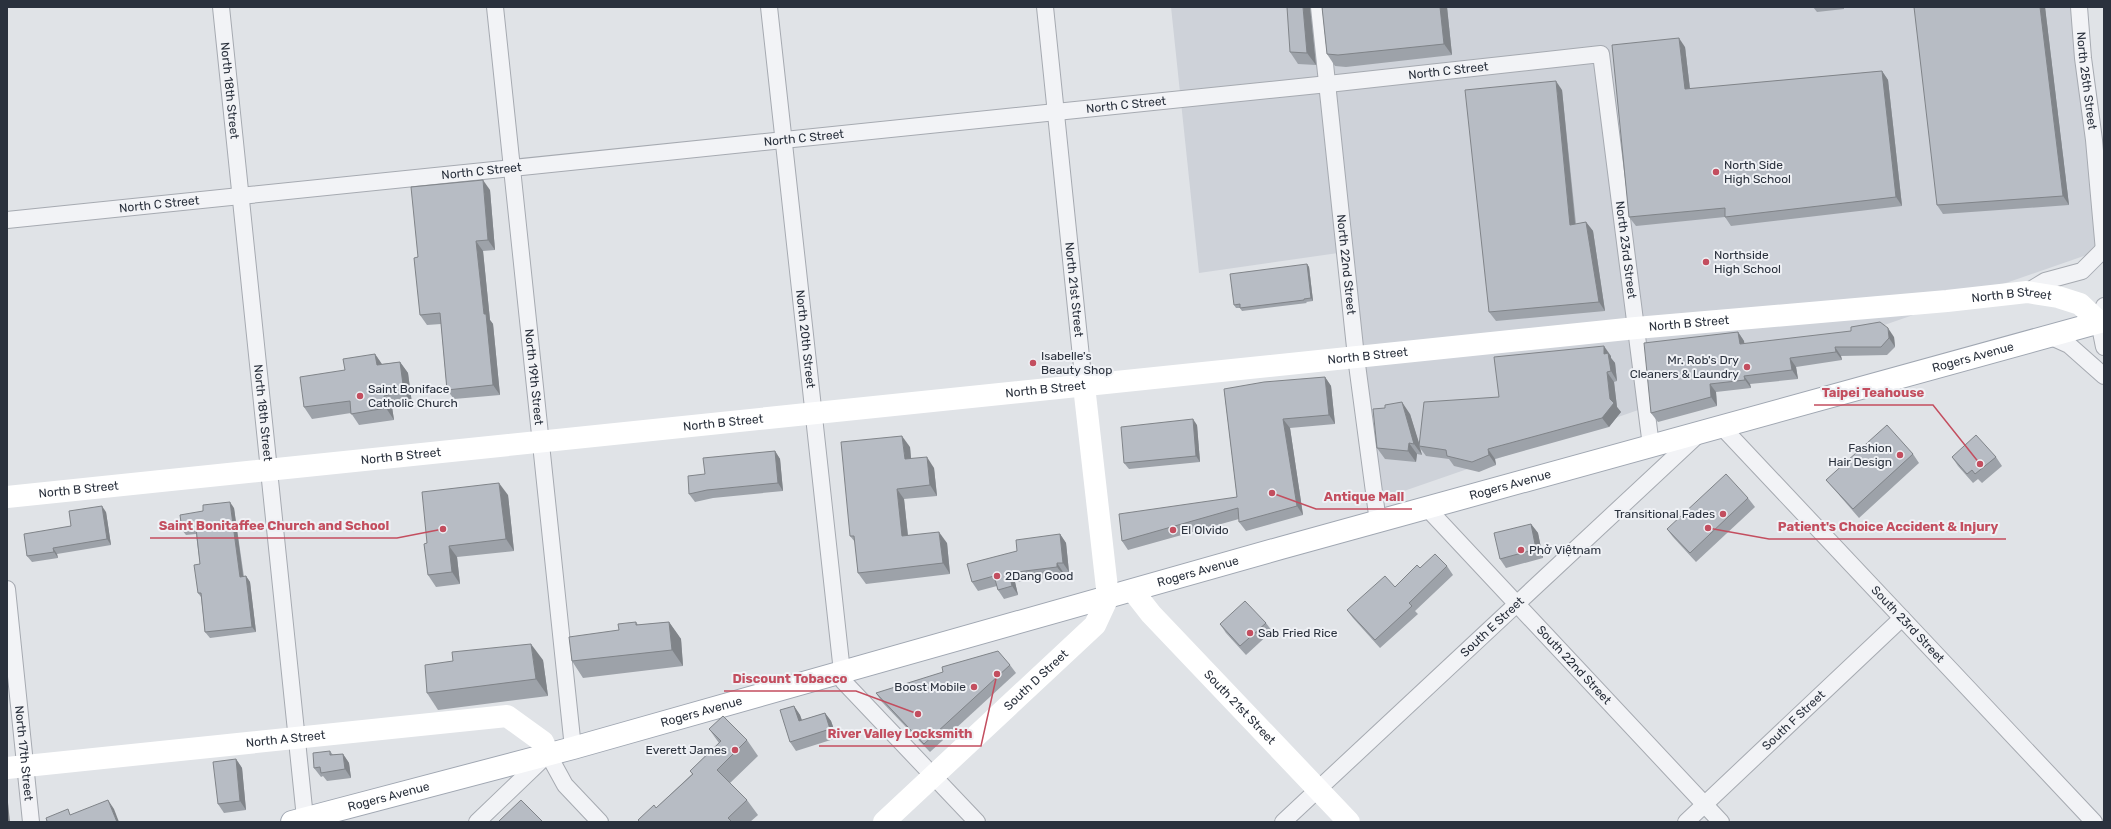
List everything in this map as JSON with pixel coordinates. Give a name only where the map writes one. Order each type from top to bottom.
[{"type":"street","name":"North 18th Street","points":[[221,7],[296,738],[298,820]]},
{"type":"street","name":"North 19th Street","points":[[495,7],[573,748]]},
{"type":"street","name":"North 20th Street","points":[[769,7],[843,681],[932,777],[977,822]]},
{"type":"street","name":"North 21st Street","points":[[1045,7],[1084,386],[1108,597]]},
{"type":"street","name":"North 22nd Street","points":[[1319,7],[1356,357],[1378,522]]},
{"type":"street","name":"North 25th Street","points":[[2079,7],[2083,58],[2094,140],[2104,250]]},
{"type":"street","name":"North C Street","points":[[7,220],[1328,84],[1601,54]]},
{"type":"street","name":"North 23rd Street","points":[[1601,54],[1651,446]]},
{"type":"street","points":[[2027,292],[2045,281],[2082,271],[2104,250]]},
{"type":"street","name":"North B Street","points":[[7,497],[1636,328],[1947,301],[2027,292],[2058,297],[2080,304],[2102,317]]},
{"type":"street","points":[[2102,317],[2104,347]]},
{"type":"street","name":"Rogers Avenue","points":[[298,820],[573,748],[842,671],[2048,336],[2102,317]]},
{"type":"street","points":[[2048,336],[2069,345],[2104,376]]},
{"type":"street","name":"South E Street","points":[[1283,822],[1518,604],[1712,429]]},
{"type":"street","name":"South 23rd Street","points":[[1712,429],[1902,618],[2090,821]]},
{"type":"street","name":"South 22nd Street","points":[[1427,508],[1721,822]]},
{"type":"street","name":"North 17th Street","points":[[7,590],[16,767],[31,822]]},
{"type":"street","name":"South 21st Street","points":[[1132,591],[1151,614],[1349,822]]},
{"type":"street","name":"South D Street","points":[[884,822],[1096,625],[1108,597]]},
{"type":"street","name":"South F Street","points":[[1686,822],[1902,618]]},
{"type":"street","name":"North A Street","points":[[16,767],[507,716],[543,742],[548,754]]},
{"type":"street","points":[[477,822],[548,754],[565,785],[600,822]]},
{"type":"shaded area","name":"North Side High School","points":[[1171,7],[2079,7],[2104,249],[1375,501],[1345,252],[1199,273]]},
{"type":"building","points":[[1287,7],[1303,7],[1307,53],[1290,52]]},
{"type":"building","points":[[1322,7],[1440,7],[1444,44],[1338,55],[1327,54]]},
{"type":"building","points":[[1914,7],[2040,7],[2063,196],[1937,205]]},
{"type":"building","points":[[1679,38],[1685,89],[1882,71],[1896,197],[1725,217],[1725,208],[1629,217],[1612,45]]},
{"type":"building","points":[[1556,81],[1570,225],[1586,222],[1599,302],[1489,312],[1465,90]]},
{"type":"building","points":[[483,180],[488,240],[476,241],[484,314],[486,314],[493,385],[447,390],[440,313],[420,315],[414,258],[418,257],[411,187]]},
{"type":"building","points":[[1307,264],[1311,298],[1240,308],[1240,304],[1234,305],[1230,274]]},
{"type":"building","points":[[1880,322],[1888,328],[1889,338],[1881,347],[1835,347],[1836,352],[1790,358],[1792,370],[1744,376],[1745,380],[1710,384],[1711,397],[1651,413],[1644,343],[1738,332],[1740,344],[1851,331],[1851,327]]},
{"type":"building","points":[[1604,346],[1604,354],[1608,353],[1611,371],[1607,372],[1610,399],[1614,403],[1602,418],[1488,449],[1489,455],[1472,462],[1447,456],[1446,450],[1419,446],[1424,402],[1499,397],[1494,357]]},
{"type":"building","name":"Saint Boniface Catholic Church","points":[[375,354],[377,365],[400,362],[404,392],[384,396],[386,408],[351,414],[350,401],[304,407],[300,377],[345,370],[343,359]]},
{"type":"building","points":[[1325,377],[1329,415],[1283,419],[1297,506],[1239,522],[1238,508],[1122,541],[1119,514],[1237,497],[1224,389],[1264,382]]},
{"type":"building","points":[[1402,402],[1414,444],[1409,443],[1408,451],[1377,448],[1373,409],[1385,408],[1385,405]]},
{"type":"building","points":[[1193,419],[1196,456],[1124,463],[1121,427]]},
{"type":"building","points":[[1887,425],[1913,454],[1853,509],[1826,480]]},
{"type":"building","points":[[1976,435],[1996,457],[1975,474],[1972,470],[1967,474],[1952,457]]},
{"type":"building","points":[[902,436],[905,459],[927,457],[930,485],[897,489],[902,536],[939,532],[943,563],[858,573],[854,536],[850,536],[841,442]]},
{"type":"building","points":[[775,451],[778,483],[707,490],[689,494],[688,476],[705,474],[703,458]]},
{"type":"building","points":[[1726,474],[1748,498],[1690,553],[1667,529]]},
{"type":"building","points":[[499,483],[506,539],[449,546],[452,572],[428,575],[424,544],[427,543],[422,492]]},
{"type":"building","points":[[230,502],[240,577],[246,576],[252,627],[205,632],[201,593],[198,593],[194,565],[200,564],[196,528],[182,530],[180,515],[203,511],[203,505]]},
{"type":"building","points":[[102,506],[107,539],[53,548],[54,552],[27,556],[24,534],[71,526],[69,511]]},
{"type":"building","points":[[1531,524],[1536,549],[1500,559],[1494,533]]},
{"type":"building","points":[[1060,534],[1063,563],[1057,563],[1057,567],[1009,573],[1012,586],[998,590],[994,576],[972,582],[967,564],[1017,551],[1016,540]]},
{"type":"building","points":[[1435,554],[1447,566],[1409,603],[1412,606],[1375,640],[1347,610],[1385,576],[1395,587],[1417,565],[1420,568]]},
{"type":"building","points":[[1245,601],[1266,623],[1240,646],[1220,624]]},
{"type":"building","points":[[636,622],[636,625],[669,622],[672,650],[572,661],[569,637],[619,630],[618,624]]},
{"type":"building","points":[[531,644],[536,679],[427,693],[425,665],[453,661],[452,652]]},
{"type":"building","points":[[998,651],[1010,665],[924,744],[876,693],[943,672],[942,667]]},
{"type":"building","points":[[794,706],[799,721],[825,713],[830,729],[790,742],[780,710]]},
{"type":"building","points":[[723,716],[747,740],[717,770],[747,800],[728,818],[732,822],[640,822],[638,820],[654,805],[656,808],[693,774],[690,771],[721,741],[709,729]]},
{"type":"building","points":[[330,751],[330,755],[343,754],[345,769],[321,773],[320,767],[314,768],[313,753]]},
{"type":"building","points":[[236,759],[240,801],[218,804],[213,762]]},
{"type":"building","points":[[108,800],[117,822],[45,822],[47,821],[46,818],[68,809],[70,815]]},
{"type":"building","points":[[521,800],[543,822],[498,822]]},
{"type":"place","name":"North Side High School","points":[[1716,172]]},
{"type":"place","name":"Northside High School","points":[[1706,262]]},
{"type":"place","name":"Isabelle's Beauty Shop","points":[[1033,363]]},
{"type":"place","name":"Mr. Rob's Dry Cleaners & Laundry","points":[[1747,367]]},
{"type":"place","name":"Saint Boniface Catholic Church","points":[[360,396]]},
{"type":"place","name":"Fashion Hair Design","points":[[1900,455]]},
{"type":"place","name":"Taipei Teahouse","points":[[1980,464]]},
{"type":"place","name":"Antique Mall","points":[[1272,493]]},
{"type":"place","name":"Transitional Fades","points":[[1723,514]]},
{"type":"place","name":"Patient's Choice Accident & Injury","points":[[1708,528]]},
{"type":"place","name":"Saint Bonitaffee Church and School","points":[[443,529]]},
{"type":"place","name":"El Olvido","points":[[1173,530]]},
{"type":"place","name":"Phở Việtnam","points":[[1521,550]]},
{"type":"place","name":"2Dang Good","points":[[997,576]]},
{"type":"place","name":"Sab Fried Rice","points":[[1250,633]]},
{"type":"place","name":"River Valley Locksmith","points":[[997,674]]},
{"type":"place","name":"Boost Mobile","points":[[974,687]]},
{"type":"place","name":"Discount Tobacco","points":[[918,714]]},
{"type":"place","name":"Everett James","points":[[735,750]]}]
